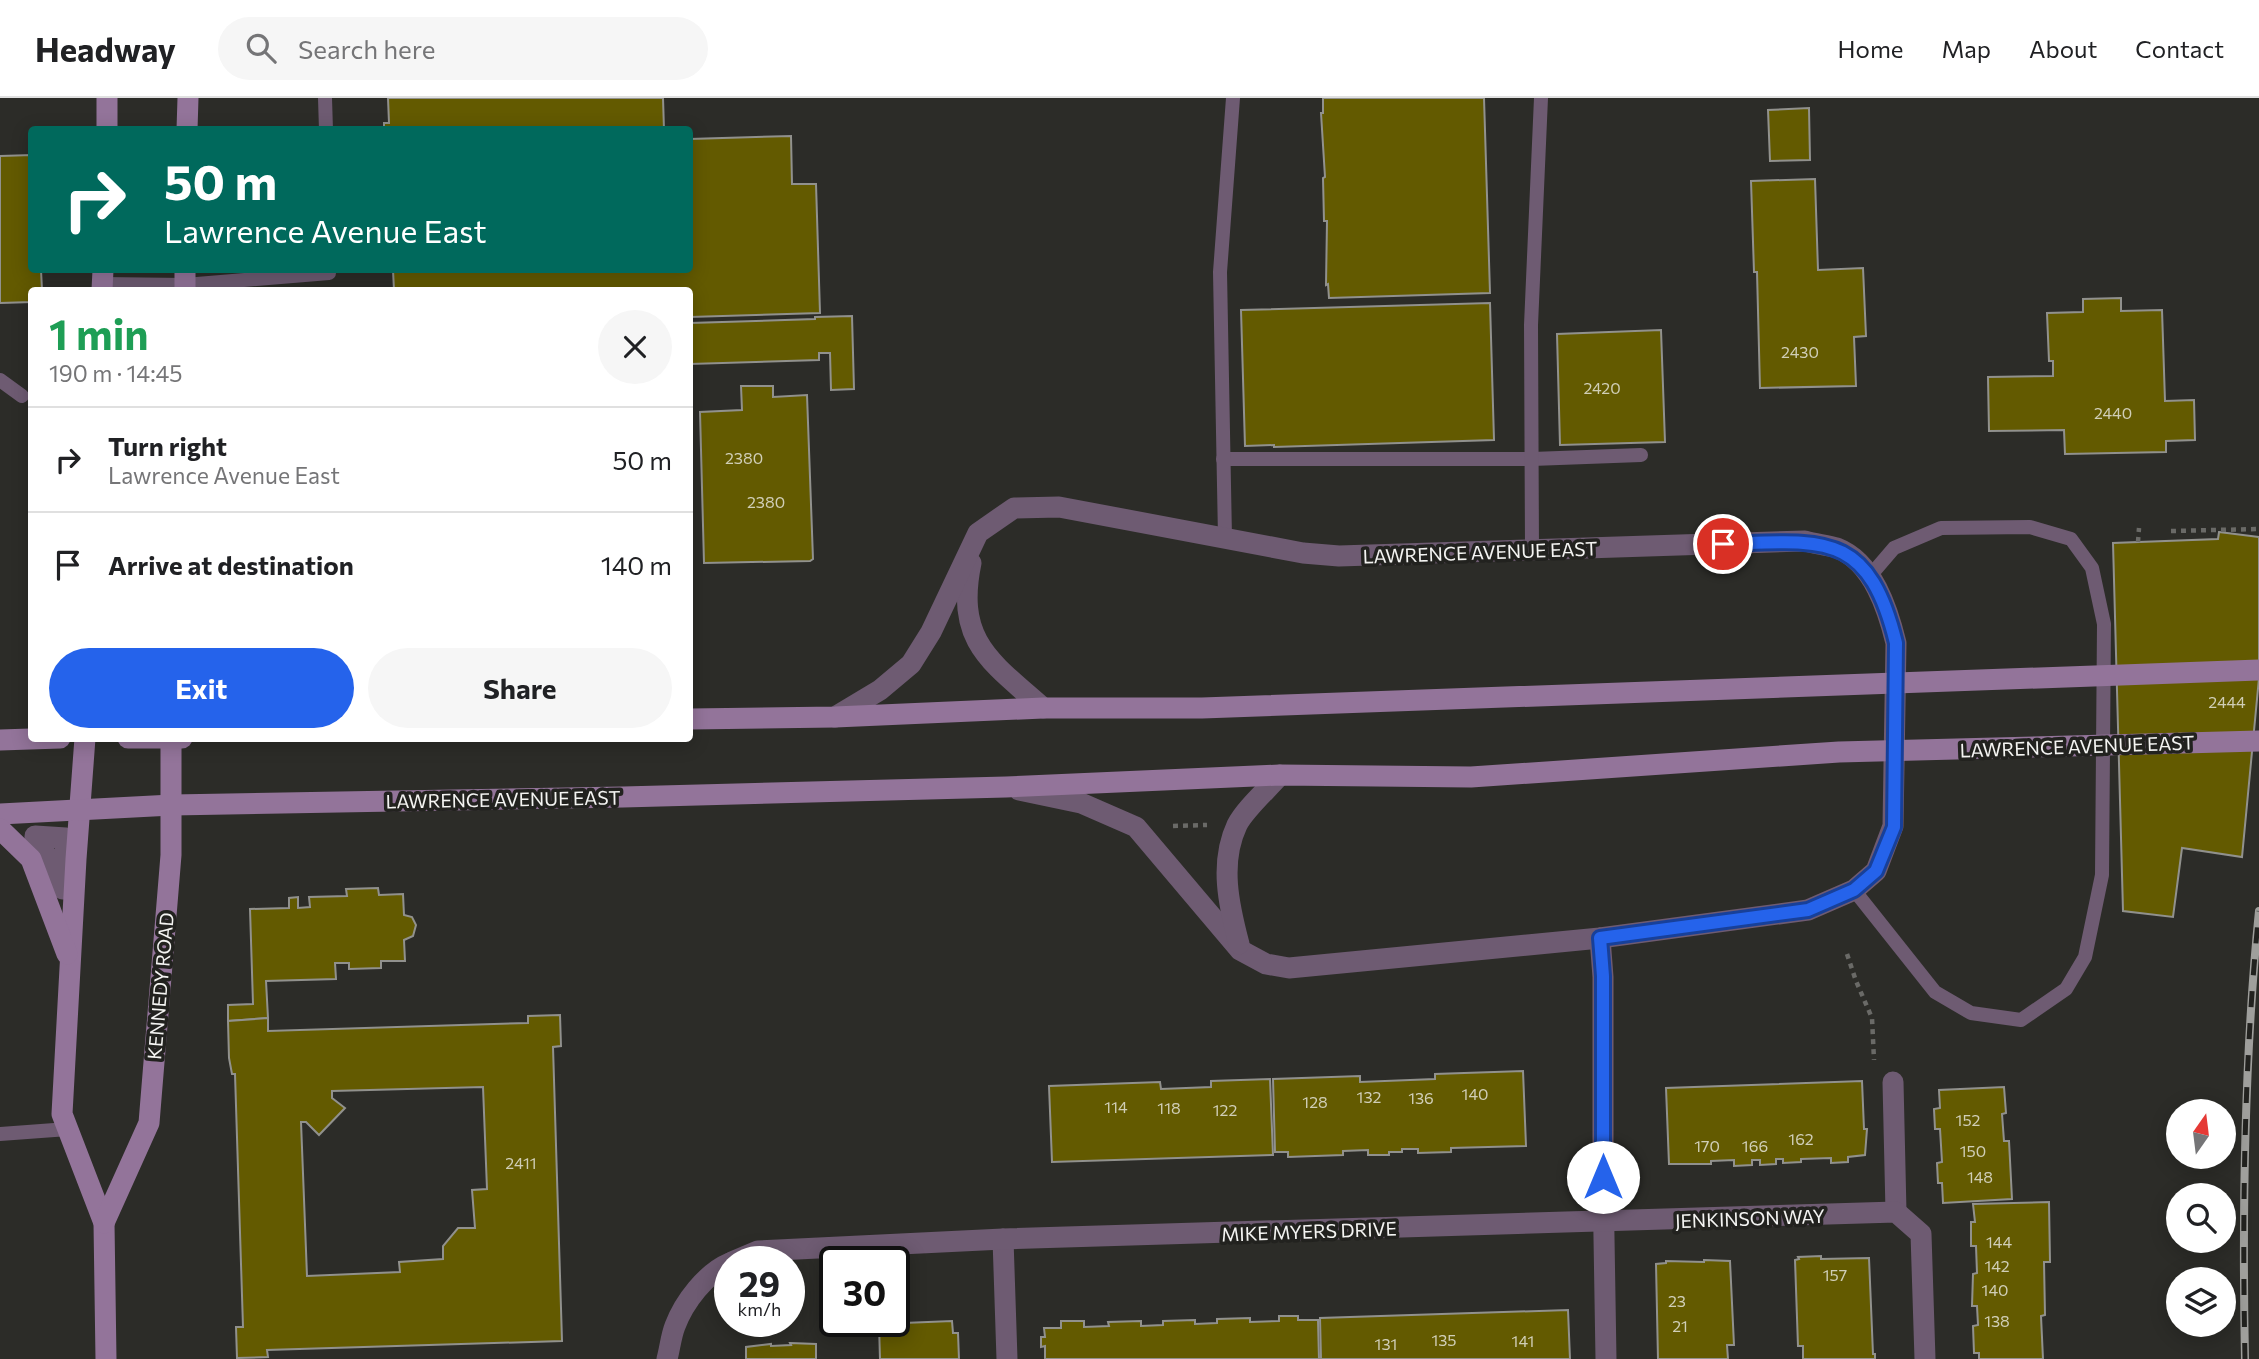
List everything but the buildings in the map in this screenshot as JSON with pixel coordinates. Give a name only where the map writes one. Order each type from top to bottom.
[{"type":"main road","points":[[107,98],[107,126]]},
{"type":"main road","points":[[187,126],[188,98]]},
{"type":"main road","points":[[693,719],[835,717],[1044,708],[1202,708],[2259,670]]},
{"type":"main road","points":[[0,740],[28,739]]},
{"type":"main road","name":"LAWRENCE AVENUE EAST","points":[[0,814],[172,805],[1006,787],[1280,775],[1471,777],[1839,752],[2259,741]]},
{"type":"main road","name":"KENNEDY ROAD","points":[[85,742],[62,1114],[104,1223],[106,1359]]},
{"type":"main road","name":"KENNEDY ROAD","points":[[104,1223],[149,1123],[171,855],[171,742]]},
{"type":"main road","points":[[0,829],[31,859],[70,964]]},
{"type":"street","name":"LAWRENCE AVENUE EAST","points":[[835,717],[880,690],[911,664],[931,632],[978,533],[1014,508],[1059,507],[1303,554],[1339,556],[1805,541],[1838,548],[1852,557],[1870,576],[1889,614],[1896,643],[1894,827],[1876,871],[1854,890],[1808,910],[1600,938],[1289,968],[1266,964],[1240,950],[1136,827],[1081,803],[1006,787]]},
{"type":"street","points":[[978,533],[967,582],[970,628],[991,663],[1044,708]]},
{"type":"street","points":[[1240,950],[1228,902],[1227,856],[1238,824],[1280,775]]},
{"type":"street","points":[[1600,938],[1603,976],[1606,1359]]},
{"type":"street","points":[[1893,1082],[1896,1212],[1921,1234],[1925,1359]]},
{"type":"street","name":"JENKINSON WAY","points":[[1604,1222],[1896,1212]]},
{"type":"street","name":"MIKE MYERS DRIVE","points":[[805,1249],[1003,1239],[1604,1222]]},
{"type":"street","points":[[1003,1239],[1007,1359]]},
{"type":"street","name":"MIKE MYERS DRIVE","points":[[667,1359],[675,1325],[694,1293],[714,1272]]},
{"type":"lane","points":[[325,98],[326,126]]},
{"type":"lane","points":[[1225,538],[1220,272],[1233,98]]},
{"type":"lane","points":[[1532,550],[1531,325],[1541,98]]},
{"type":"lane","points":[[103,281],[185,282],[329,273]]},
{"type":"lane","points":[[0,380],[22,396]]},
{"type":"lane","points":[[1223,459],[1532,459],[1642,455]]},
{"type":"lane","points":[[1854,890],[1935,992],[1971,1013],[2021,1020],[2066,989],[2085,957],[2102,875],[2104,624],[2092,568],[2071,539],[2030,527],[1941,528],[1895,548],[1870,576]]},
{"type":"lane","points":[[0,1134],[68,1129]]},
{"type":"path","points":[[2138,542],[2139,528]]},
{"type":"path","points":[[2171,531],[2259,529]]},
{"type":"path","points":[[1160,826],[1214,825]]},
{"type":"railway","points":[[2245,1359],[2245,1135],[2259,911]]},
{"type":"route","points":[[1603,1177],[1603,976],[1600,938],[1808,910],[1854,890],[1876,871],[1894,827],[1896,643],[1889,614],[1870,576],[1852,557],[1838,548],[1805,541],[1723,544]]}]
